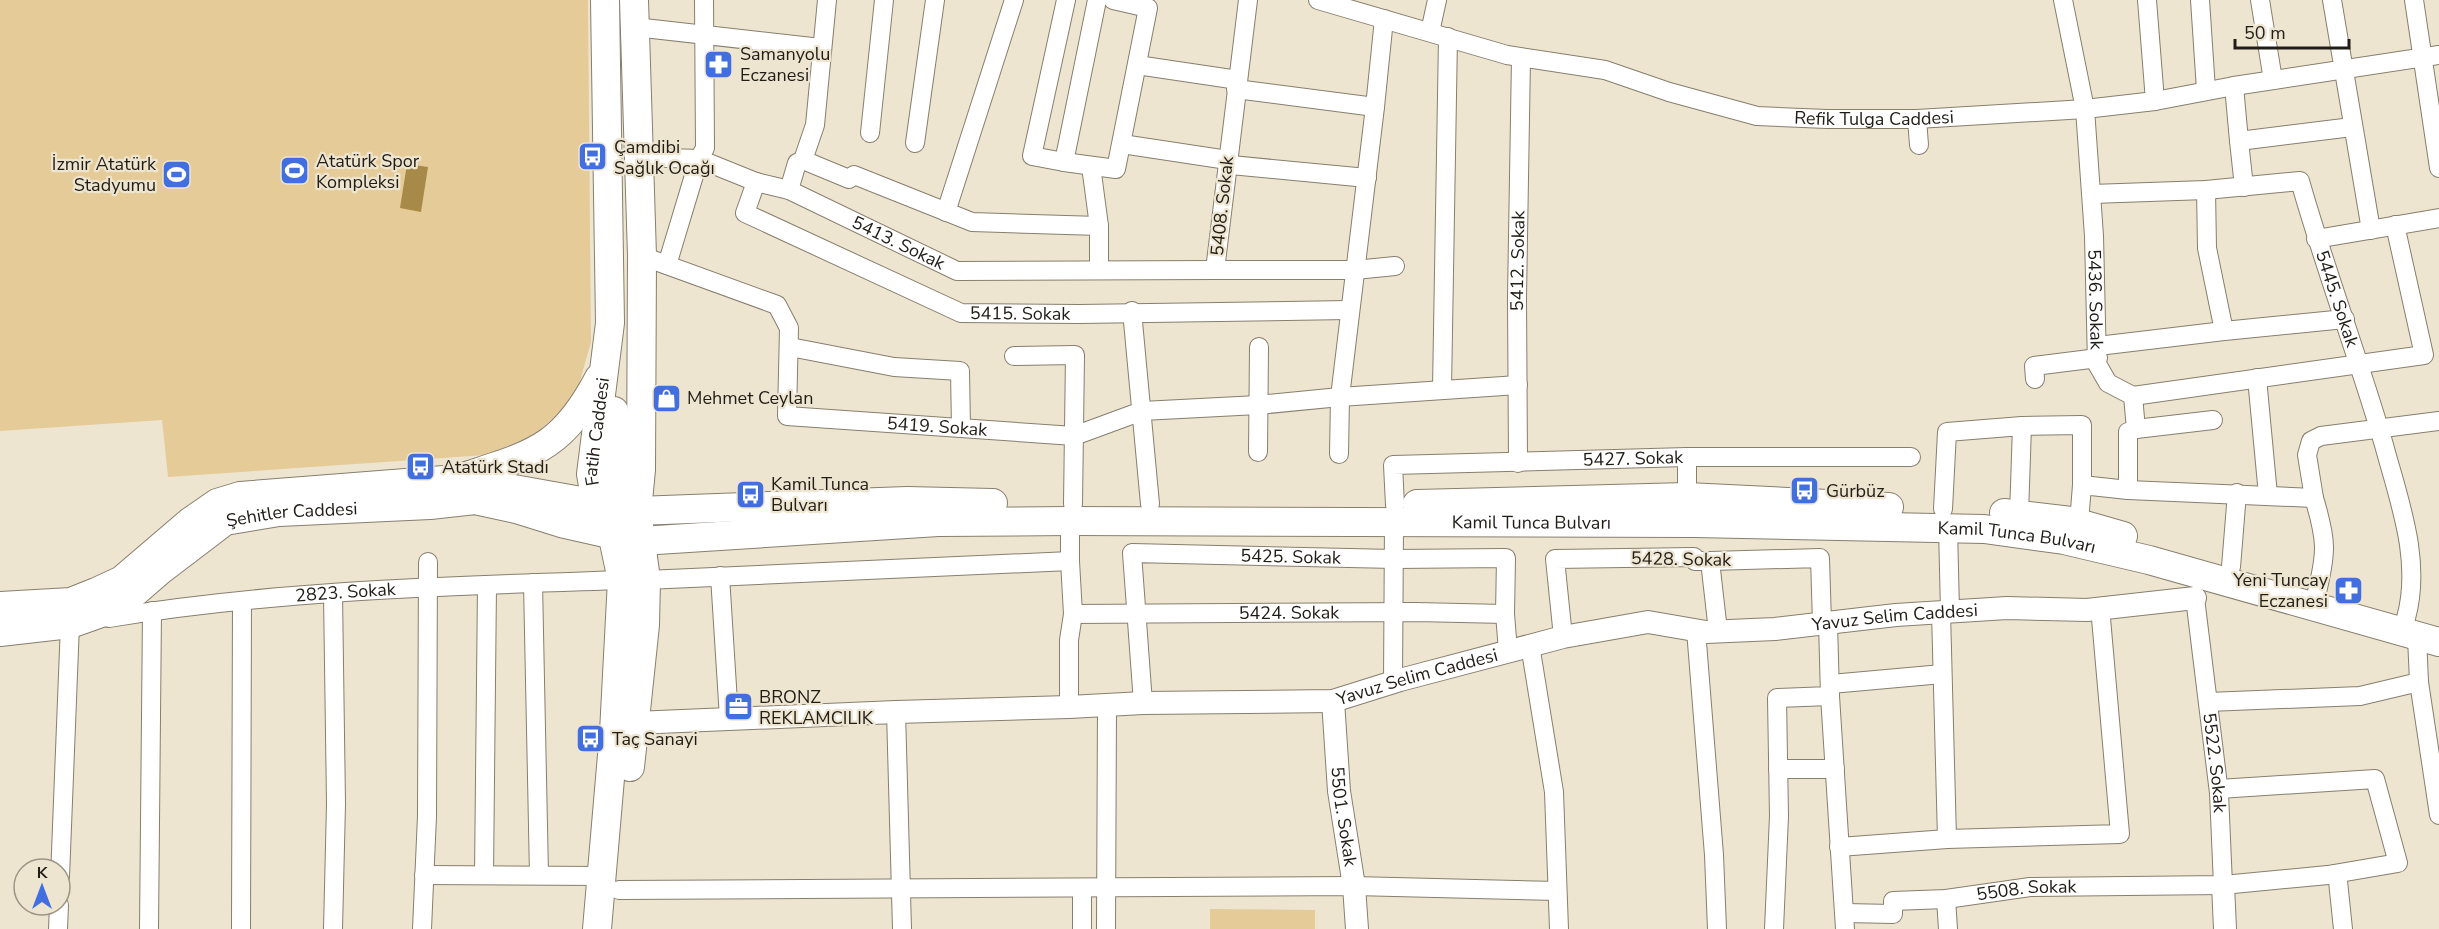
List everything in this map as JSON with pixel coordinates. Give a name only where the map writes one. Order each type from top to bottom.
[{"type":"main road","name":"Fatih Caddesi","points":[[596,503],[591,474],[610,323],[605,0]]},
{"type":"main road","points":[[628,522],[641,470],[654,261],[638,157],[634,13]]},
{"type":"main road","points":[[457,479],[513,462],[538,451],[554,439],[584,406],[599,377],[610,323]]},
{"type":"main road","points":[[597,929],[610,883],[634,723],[645,625],[634,580],[628,522],[616,477],[615,386],[610,323]]},
{"type":"main road","name":"Şehitler Caddesi","points":[[0,606],[71,602],[96,592],[122,580],[191,521],[217,503],[240,496],[457,479],[596,503],[628,522]]},
{"type":"main road","name":"Şehitler Caddesi","points":[[0,632],[70,624],[118,608],[162,569],[225,520],[279,512],[430,505],[475,500],[516,509],[561,523],[628,522]]},
{"type":"main road","name":"Kamil Tunca Bulvarı","points":[[628,522],[938,522],[1150,504],[1394,514]]},
{"type":"main road","name":"Kamil Tunca Bulvarı","points":[[1072,512],[1394,514],[1690,510],[1946,519],[1984,529],[2064,540],[2149,560],[2212,581],[2425,631]]},
{"type":"main road","name":"Kamil Tunca Bulvarı","points":[[1946,519],[1979,510],[2079,523],[2212,581],[2316,596],[2425,631]]},
{"type":"main road","points":[[616,929],[610,883],[614,732],[634,580]]},
{"type":"street","points":[[654,261],[705,148],[704,0]]},
{"type":"street","points":[[804,160],[815,125],[827,0]]},
{"type":"street","points":[[870,133],[884,0]]},
{"type":"street","points":[[915,143],[935,0]]},
{"type":"street","points":[[946,212],[1014,0]]},
{"type":"street","points":[[1066,0],[1032,156],[1116,170],[1148,8],[1113,0]]},
{"type":"street","points":[[1064,162],[1097,0]]},
{"type":"street","name":"5408. Sokak","points":[[1248,0],[1215,270],[1355,270],[1395,266]]},
{"type":"street","name":"Refik Tulga Caddesi","points":[[1318,0],[1521,58],[1605,70],[1669,92],[1757,116],[1917,119],[2085,109],[2155,101],[2206,90],[2431,56]]},
{"type":"street","points":[[1430,32],[1437,0]]},
{"type":"street","name":"5436. Sokak","points":[[2063,0],[2085,109],[2092,194],[2097,364],[2108,382],[2133,396]]},
{"type":"street","points":[[2147,0],[2155,101]]},
{"type":"street","points":[[2200,0],[2206,90]]},
{"type":"street","points":[[2260,0],[2273,80]]},
{"type":"street","points":[[2332,0],[2342,70],[2371,230]]},
{"type":"street","points":[[2414,0],[2431,56],[2439,168]]},
{"type":"street","points":[[634,13],[704,33],[821,48]]},
{"type":"street","points":[[1339,454],[1340,397],[1349,310],[1376,107],[1384,19]]},
{"type":"street","points":[[1442,389],[1448,37]]},
{"type":"street","name":"5412. Sokak","points":[[1518,463],[1517,297],[1521,58]]},
{"type":"street","points":[[1137,65],[1237,85],[1376,107]]},
{"type":"street","points":[[2234,86],[2244,187]]},
{"type":"street","points":[[1917,119],[1919,146]]},
{"type":"street","points":[[2239,141],[2352,127]]},
{"type":"street","points":[[1122,144],[1221,159],[1231,165],[1366,178]]},
{"type":"street","points":[[638,157],[699,159]]},
{"type":"street","name":"5413. Sokak","points":[[699,159],[756,182],[789,190],[957,271],[1215,270]]},
{"type":"street","points":[[789,190],[797,163],[804,160],[849,178],[854,175],[972,222],[1099,226]]},
{"type":"street","points":[[1091,166],[1099,226],[1099,270]]},
{"type":"street","name":"5445. Sokak","points":[[2092,194],[2206,190],[2300,181],[2316,239],[2359,363],[2406,525],[2412,564],[2410,604],[2425,631],[2420,682],[2439,815]]},
{"type":"street","name":"5415. Sokak","points":[[756,182],[746,213],[961,312],[1079,314],[1349,310]]},
{"type":"street","points":[[2206,190],[2207,248],[2224,331]]},
{"type":"street","points":[[2316,239],[2439,218]]},
{"type":"street","points":[[2136,429],[2133,396],[2431,354],[2396,225]]},
{"type":"street","name":"5419. Sokak","points":[[654,261],[777,305],[789,328],[787,416],[1074,436],[1142,411],[1258,405],[1442,389],[1518,385]]},
{"type":"street","points":[[1132,312],[1150,504]]},
{"type":"street","points":[[2035,379],[2034,366],[2098,352],[2224,331],[2345,319]]},
{"type":"street","points":[[790,347],[894,367],[960,371],[961,428]]},
{"type":"street","points":[[1258,452],[1259,347]]},
{"type":"street","points":[[1014,356],[1076,356],[1070,561],[1073,614],[1069,640],[1068,707]]},
{"type":"street","points":[[2257,378],[2268,495]]},
{"type":"street","points":[[2128,490],[2128,432],[2136,429],[2213,420]]},
{"type":"street","points":[[2316,596],[2325,563],[2325,533],[2313,498],[2307,455],[2311,441],[2321,436],[2439,421]]},
{"type":"street","points":[[1947,839],[1942,674],[1946,611],[1947,432],[2022,426],[2082,425],[2082,485],[2079,523]]},
{"type":"street","points":[[2019,515],[2022,426]]},
{"type":"street","points":[[1687,457],[1690,510],[1702,559],[1707,631],[1717,929]]},
{"type":"street","name":"5427. Sokak","points":[[1394,514],[1393,465],[1687,457],[1911,457]]},
{"type":"street","points":[[2082,485],[2128,490],[2313,498]]},
{"type":"street","name":"5522. Sokak","points":[[2225,929],[2219,789],[2208,702],[2212,581],[2237,493]]},
{"type":"street","points":[[1393,682],[1394,514]]},
{"type":"street","name":"5425. Sokak","points":[[1143,702],[1132,553],[1394,559],[1506,558],[1505,614],[1508,651]]},
{"type":"street","name":"5428. Sokak","points":[[1563,637],[1555,559],[1820,558],[1825,623]]},
{"type":"street","name":"2823. Sokak","points":[[70,624],[152,611],[333,594],[428,588],[1070,561]]},
{"type":"street","points":[[422,929],[427,804],[428,562]]},
{"type":"street","points":[[720,576],[729,718]]},
{"type":"street","name":"Yavuz Selim Caddesi","points":[[634,723],[1107,706],[1143,702],[1333,701],[1393,682],[1530,645],[1648,622],[1707,631],[1775,629],[1946,611],[2007,608],[2087,610],[2212,581]]},
{"type":"street","points":[[533,583],[539,875]]},
{"type":"street","points":[[484,875],[487,585]]},
{"type":"street","points":[[333,594],[336,804],[333,929]]},
{"type":"street","points":[[241,929],[242,602]]},
{"type":"street","points":[[1839,847],[1947,839],[2120,834],[2100,608]]},
{"type":"street","points":[[149,929],[152,611]]},
{"type":"street","name":"5424. Sokak","points":[[1073,614],[1505,614]]},
{"type":"street","points":[[1825,623],[1845,921]]},
{"type":"street","points":[[61,857],[70,624]]},
{"type":"street","points":[[1530,645],[1554,792],[1559,929]]},
{"type":"street","points":[[1774,929],[1779,816],[1776,699],[1942,674]]},
{"type":"street","points":[[2208,702],[2360,696],[2420,682]]},
{"type":"street","name":"5501. Sokak","points":[[1333,701],[1339,792],[1354,886],[1357,929]]},
{"type":"street","points":[[1106,929],[1107,706]]},
{"type":"street","points":[[896,712],[902,929]]},
{"type":"street","points":[[1778,769],[1835,769]]},
{"type":"street","name":"5508. Sokak","points":[[1845,921],[1893,914],[1893,901],[1947,899],[2030,886],[2223,885],[2335,874],[2398,862],[2375,779],[2219,789]]},
{"type":"street","points":[[2335,874],[2338,881],[2343,929]]},
{"type":"street","points":[[424,875],[539,875],[610,883],[901,888],[1354,886],[1557,891]]},
{"type":"street","points":[[1082,888],[1082,929]]},
{"type":"street","points":[[1947,899],[1948,929]]},
{"type":"shaded area","name":"Atatürk Spor Kompleksi","points":[[0,0],[588,0],[591,342],[575,399],[534,435],[486,455],[168,477],[162,420],[0,431]]},
{"type":"shaded area","points":[[407,164],[428,167],[421,212],[400,208]]},
{"type":"shaded area","points":[[1210,909],[1315,910],[1315,929],[1210,929]]},
{"type":"place","name":"Samanyolu Eczanesi","points":[[719,64]]},
{"type":"place","name":"Çamdibi Sağlık Ocağı","points":[[593,157]]},
{"type":"place","name":"Atatürk Spor Kompleksi","points":[[295,171]]},
{"type":"place","name":"İzmir Atatürk Stadyumu","points":[[177,174]]},
{"type":"place","name":"Mehmet Ceylan","points":[[666,398]]},
{"type":"place","name":"Atatürk Stadı","points":[[421,467]]},
{"type":"place","name":"Gürbüz","points":[[1805,491]]},
{"type":"place","name":"Kamil Tunca Bulvarı","points":[[750,494]]},
{"type":"place","name":"Yeni Tuncay Eczanesi","points":[[2349,590]]},
{"type":"place","name":"BRONZ REKLAMCILIK","points":[[738,707]]},
{"type":"place","name":"Taç Sanayi","points":[[591,739]]}]
